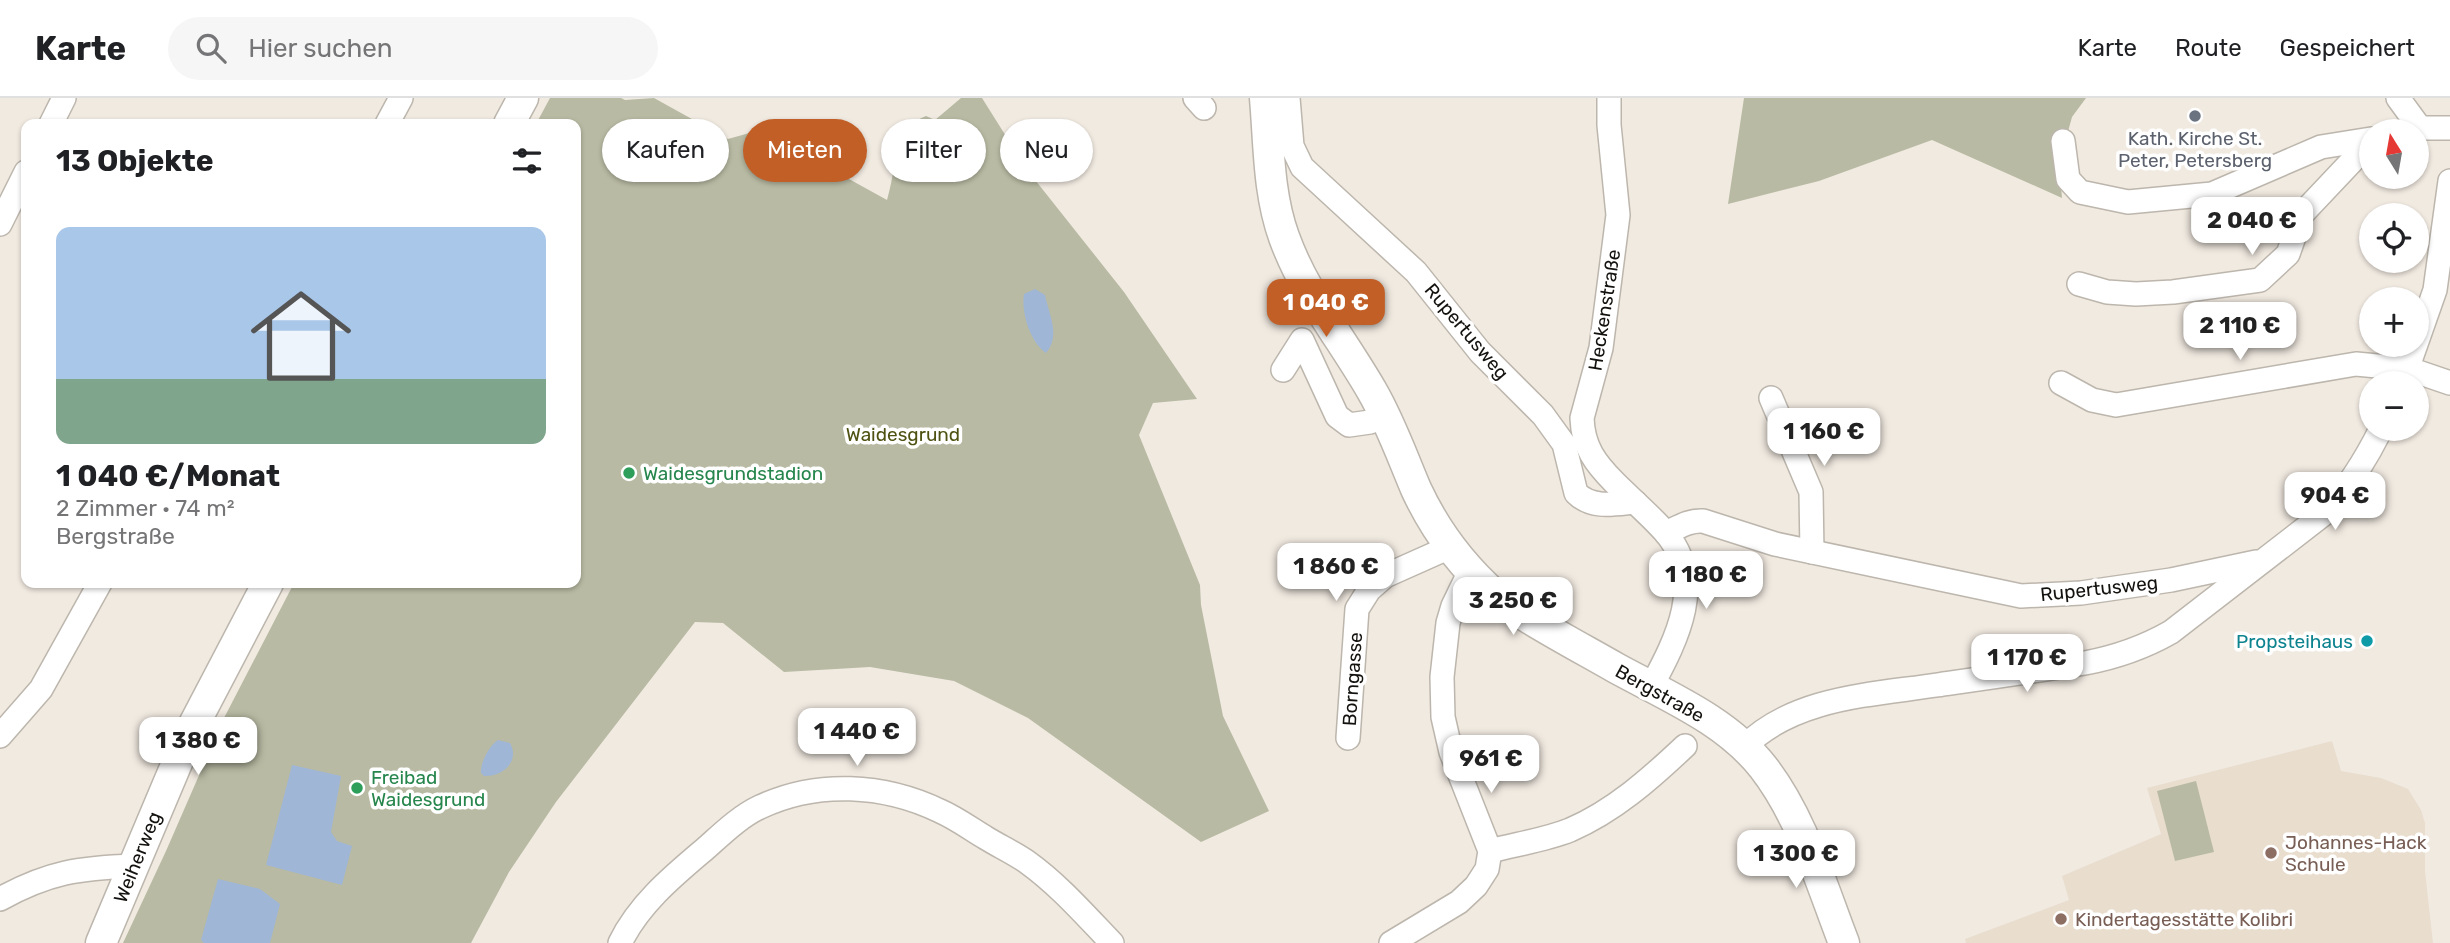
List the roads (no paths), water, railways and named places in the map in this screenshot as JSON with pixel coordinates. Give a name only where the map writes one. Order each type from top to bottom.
[{"type":"main road","points":[[512,119],[523,98]]},
{"type":"main road","name":"Bergstraße","points":[[1265,98],[1272,183],[1283,235],[1297,269],[1315,303],[1385,415],[1417,490],[1450,547],[1499,599],[1581,649],[1707,718],[1762,766],[1790,812],[1813,862],[1844,943]]},
{"type":"main road","name":"Weiherweg","points":[[101,943],[190,732],[265,588]]},
{"type":"street","points":[[54,119],[64,98]]},
{"type":"street","points":[[390,119],[401,98]]},
{"type":"street","name":"Rupertusweg","points":[[1287,98],[1292,146],[1302,167],[1416,271],[1480,352],[1543,415],[1564,444],[1576,493],[1593,503],[1604,505],[1635,502]]},
{"type":"street","name":"Heckenstraße","points":[[1609,98],[1618,215],[1601,348],[1582,418],[1592,459],[1666,533],[1679,555],[1685,576],[1687,594],[1682,620],[1670,652],[1651,687]]},
{"type":"street","points":[[2398,98],[2408,119]]},
{"type":"street","points":[[2429,129],[2450,128]]},
{"type":"street","points":[[2063,141],[2068,179],[2080,192],[2128,202],[2212,194],[2321,147],[2359,142]]},
{"type":"street","points":[[2079,284],[2107,292],[2136,294],[2186,291],[2260,280],[2288,254],[2302,214],[2359,153]]},
{"type":"street","points":[[2408,371],[2435,290],[2450,181]]},
{"type":"street","points":[[0,224],[21,182]]},
{"type":"street","points":[[1283,370],[1302,340],[1337,416],[1349,425],[1370,422],[1385,415]]},
{"type":"street","points":[[2062,383],[2092,400],[2116,405],[2356,364],[2385,371]]},
{"type":"street","points":[[2429,380],[2450,383]]},
{"type":"street","points":[[1771,398],[1811,492],[1812,551]]},
{"type":"street","points":[[1743,748],[1783,719],[1825,703],[2118,656],[2148,645],[2171,632],[2325,513],[2346,490],[2375,441]]},
{"type":"street","name":"Rupertusweg","points":[[1666,533],[1694,520],[1703,521],[1775,544],[2021,596],[2081,593],[2171,580],[2262,561]]},
{"type":"street","name":"Borngasse","points":[[1348,738],[1357,610],[1369,590],[1385,576],[1450,547]]},
{"type":"street","points":[[1391,943],[1459,902],[1476,886],[1487,869],[1490,851],[1451,752],[1443,716],[1442,677],[1448,623],[1470,571]]},
{"type":"street","points":[[0,736],[41,689],[97,588]]},
{"type":"street","points":[[1490,851],[1572,829],[1620,802],[1685,746]]},
{"type":"street","points":[[620,943],[640,911],[678,872],[736,821],[782,797],[830,788],[877,791],[901,796],[941,811],[1028,863],[1073,902],[1112,943]]},
{"type":"street","points":[[0,899],[33,881],[64,872],[134,866]]},
{"type":"water","points":[[1035,289],[1045,295],[1053,325],[1053,340],[1046,353],[1031,334],[1024,309],[1024,294]]},
{"type":"water","points":[[498,740],[510,743],[513,750],[511,762],[503,771],[484,776],[481,769],[484,760],[491,746]]},
{"type":"water","points":[[292,765],[341,776],[331,832],[337,841],[352,846],[342,885],[266,865]]},
{"type":"water","points":[[218,879],[260,889],[280,904],[270,943],[204,943],[201,940]]},
{"type":"place","name":"Kath. Kirche St. Peter, Petersberg","points":[[2195,116]]},
{"type":"place","name":"Waidesgrundstadion","points":[[629,473]]},
{"type":"place","name":"Propsteihaus","points":[[2367,641]]},
{"type":"place","name":"Freibad Waidesgrund","points":[[357,788]]},
{"type":"place","name":"Johannes-Hack Schule","points":[[2271,853]]},
{"type":"place","name":"Kindertagesstätte Kolibri","points":[[2061,919]]},
{"type":"park label","name":"Waidesgrund","points":[[903,434]]}]
